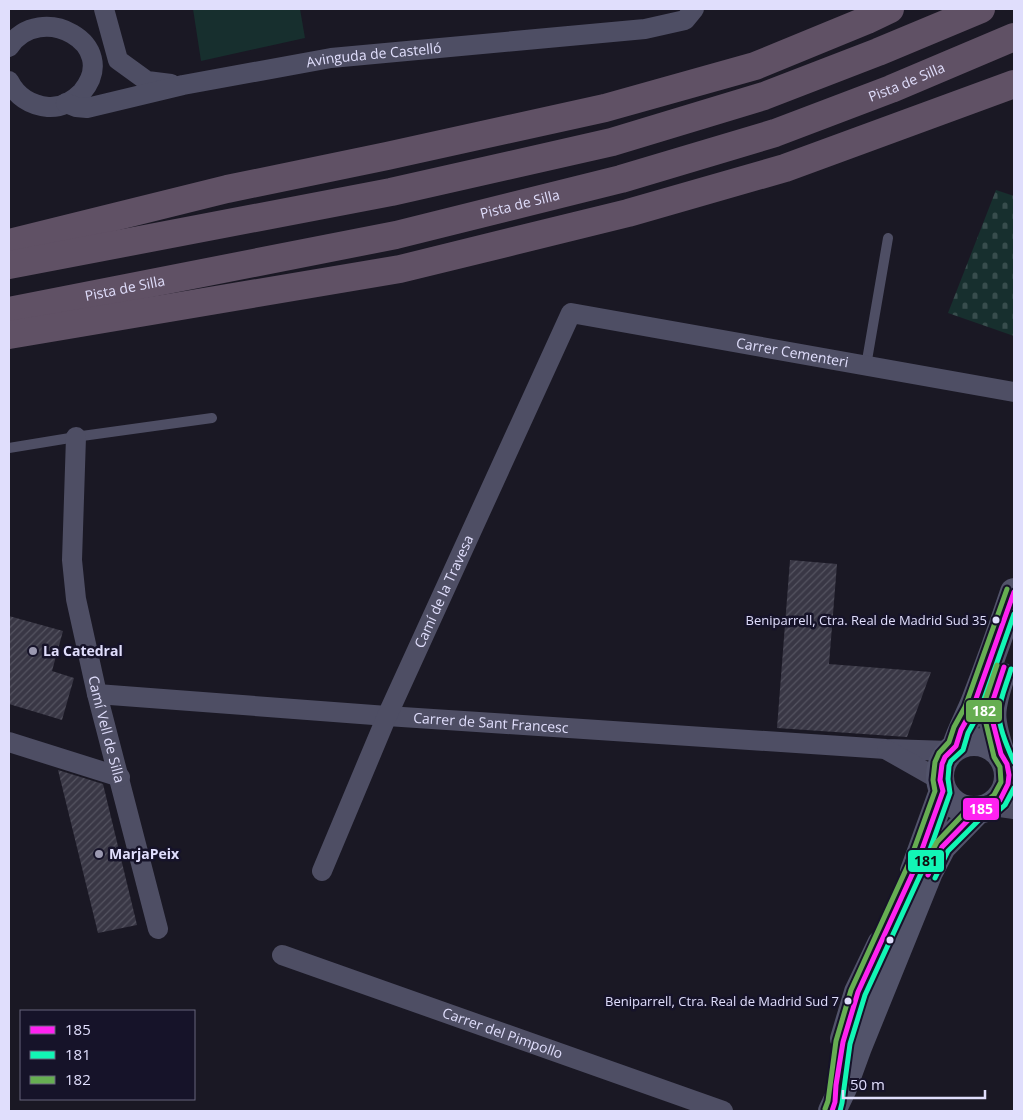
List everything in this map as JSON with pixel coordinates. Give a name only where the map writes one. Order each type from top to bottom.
[{"type":"highway","points":[[9,243],[227,189],[605,108],[755,66],[890,9]]},
{"type":"highway","points":[[9,265],[391,192],[612,142],[764,96],[878,52],[981,9]]},
{"type":"highway","name":"Pista de Silla","points":[[9,311],[396,236],[621,179],[775,133],[890,89],[1014,37]]},
{"type":"highway","points":[[9,335],[400,269],[628,213],[786,168],[1014,84]]},
{"type":"street","points":[[84,39],[104,11]]},
{"type":"street","points":[[104,11],[118,60],[147,81],[183,85]]},
{"type":"street","name":"Avinguda de Castelló","points":[[9,81],[13,90],[24,100],[38,106],[53,107],[66,104],[87,108],[183,85],[331,58],[645,29],[689,14]]},
{"type":"street","points":[[9,46],[13,38],[34,22],[62,15],[70,26],[84,39],[90,51],[92,63],[85,87],[77,97],[66,104]]},
{"type":"street","name":"Carrer Cementeri","points":[[570,313],[1014,392]]},
{"type":"street","name":"Camí de la Travesa","points":[[322,871],[387,716],[570,313]]},
{"type":"street","name":"Camí Vell de Silla","points":[[76,437],[72,560],[82,632],[158,929]]},
{"type":"street","points":[[834,1107],[843,1042],[858,992],[916,866],[941,785],[942,764],[953,749],[972,710],[1014,592]]},
{"type":"street","points":[[834,1107],[929,872],[942,847],[995,808],[1005,792],[1008,770],[991,715],[993,700],[1014,637]]},
{"type":"street","name":"Carrer de Sant Francesc","points":[[97,694],[387,716],[886,749],[953,749]]},
{"type":"street","points":[[9,742],[120,777]]},
{"type":"street","points":[[953,749],[966,743],[985,743],[994,748],[1008,770]]},
{"type":"street","name":"Carrer de Sant Francesc","points":[[886,749],[941,785]]},
{"type":"street","points":[[941,785],[949,800],[957,806],[968,810],[995,808]]},
{"type":"street","name":"Carrer del Pimpollo","points":[[282,955],[723,1111]]},
{"type":"lane","points":[[866,366],[888,238]]},
{"type":"lane","points":[[9,448],[212,418]]},
{"type":"green space","points":[[193,9],[300,9],[305,38],[201,61]]},
{"type":"green space","points":[[996,190],[1014,196],[1014,336],[948,313]]},
{"type":"building","points":[[790,560],[837,564],[829,664],[931,672],[907,737],[777,728]]},
{"type":"building","name":"La Catedral","points":[[9,616],[63,631],[52,671],[74,678],[62,720],[9,704]]},
{"type":"building","name":"MarjaPeix","points":[[58,770],[103,784],[137,925],[98,933]]},
{"type":"transit line","name":"182","points":[[825,1109],[828,1101],[836,1041],[851,990],[909,863],[935,791],[933,780],[935,762],[939,753],[949,742],[954,727],[965,707],[1007,589]]},
{"type":"transit line","name":"185","points":[[832,1111],[835,1102],[843,1042],[858,992],[916,866],[943,791],[940,780],[942,764],[945,757],[956,746],[961,730],[972,710],[1014,592]]},
{"type":"transit line","name":"181","points":[[840,1111],[850,1044],[865,995],[923,869],[950,793],[949,766],[951,761],[963,750],[968,733],[979,713],[1014,614]]},
{"type":"transit line","name":"182","points":[[921,872],[937,842],[973,804],[989,799],[994,795],[1001,782],[1000,767],[994,757],[984,715],[986,698],[997,665]]},
{"type":"transit line","name":"185","points":[[928,875],[942,847],[978,810],[993,806],[1000,800],[1008,784],[1007,764],[1001,754],[991,715],[993,700],[1004,667]]},
{"type":"transit line","name":"181","points":[[1011,669],[1001,701],[999,718],[1004,738],[1014,762]]},
{"type":"transit line","name":"181","points":[[935,878],[948,851],[982,817],[996,813],[1005,805],[1014,788]]},
{"type":"place","name":"Beniparrell, Ctra. Real de Madrid Sud 35","points":[[996,620]]},
{"type":"place","name":"La Catedral","points":[[33,651]]},
{"type":"place","name":"MarjaPeix","points":[[99,854]]},
{"type":"place","name":"Beniparrell, Ctra. Real de Madrid Sud 7","points":[[848,1001]]}]
